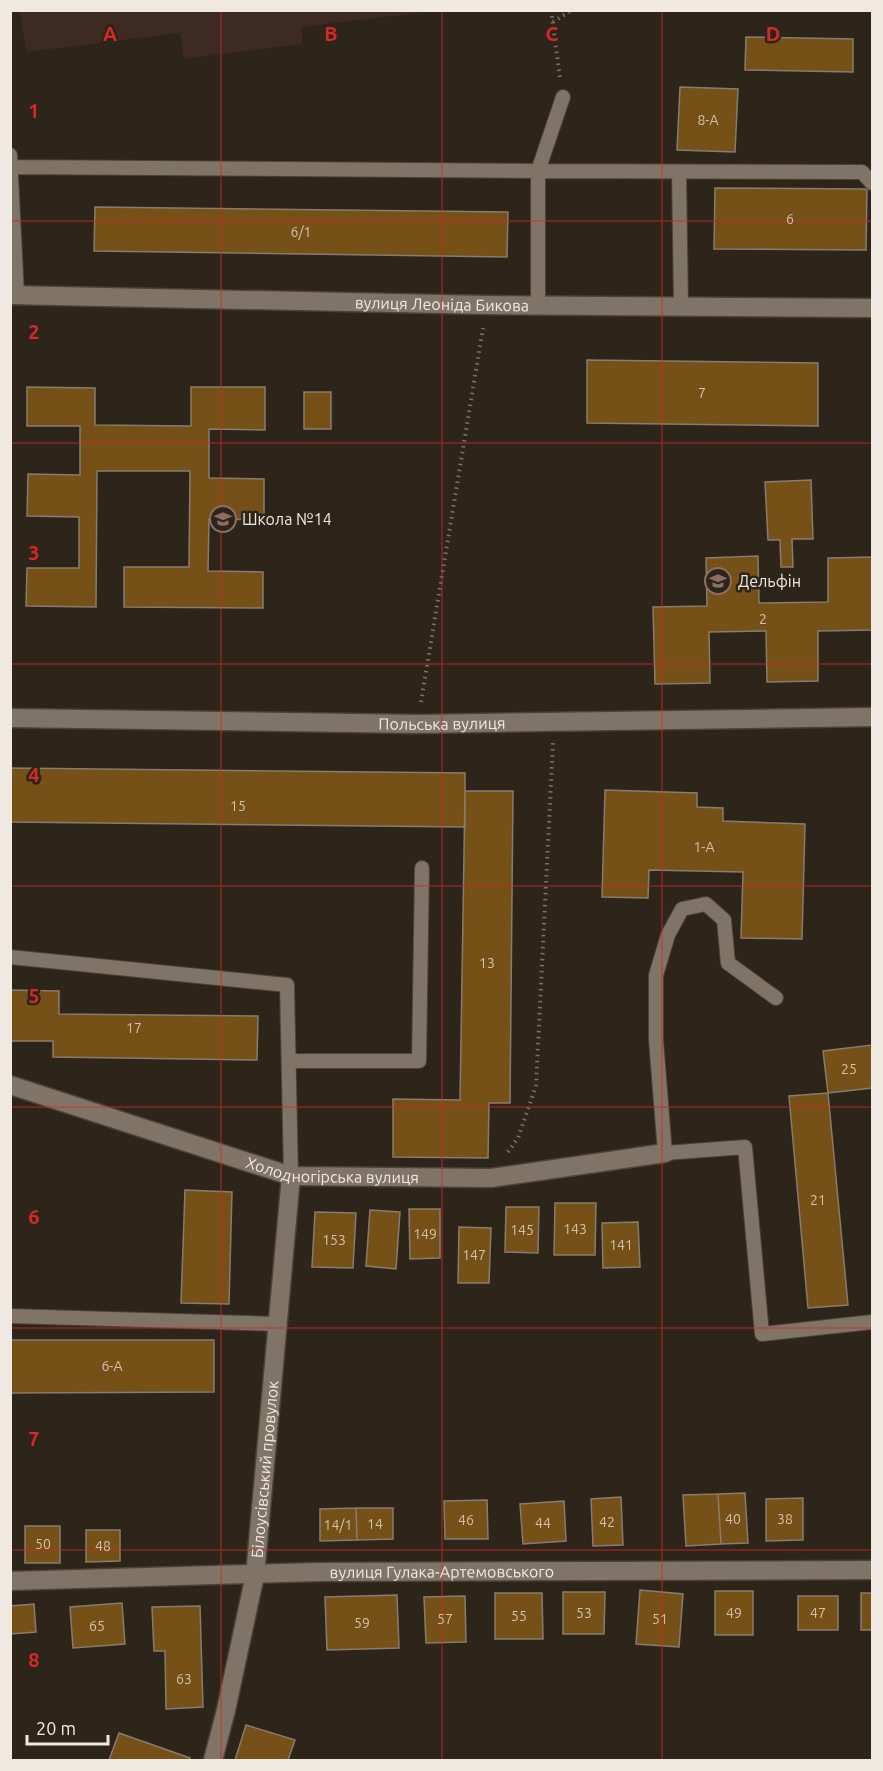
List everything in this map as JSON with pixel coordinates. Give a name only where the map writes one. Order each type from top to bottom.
[{"type":"street","name":"вулиця Леоніда Бикова","points":[[14,295],[487,306],[873,308]]},
{"type":"street","name":"Польська вулиця","points":[[10,718],[418,724],[873,717]]},
{"type":"street","name":"Холодногірська вулиця","points":[[10,1085],[291,1176],[491,1178],[665,1153]]},
{"type":"street","name":"Білоусівський провулок","points":[[213,1761],[255,1575],[291,1176]]},
{"type":"street","name":"вулиця Гулака-Артемовського","points":[[10,1581],[318,1572],[873,1570]]},
{"type":"lane","points":[[538,306],[538,171],[563,96]]},
{"type":"lane","points":[[14,295],[11,161],[538,171],[862,172],[873,183]]},
{"type":"lane","points":[[679,172],[681,307]]},
{"type":"lane","points":[[289,1062],[419,1061],[422,868]]},
{"type":"lane","points":[[776,998],[728,963],[724,920],[706,904],[682,909],[668,936],[656,975],[656,1040],[665,1153],[746,1147],[762,1334],[873,1322]]},
{"type":"lane","points":[[10,957],[287,985],[291,1176]]},
{"type":"lane","points":[[10,1316],[278,1324]]},
{"type":"path","points":[[551,10],[563,96]]},
{"type":"path","points":[[553,22],[572,10]]},
{"type":"path","points":[[418,724],[487,306]]},
{"type":"path","points":[[491,1178],[518,1137],[536,1086],[554,722]]},
{"type":"shaded area","points":[[20,10],[434,11],[302,27],[302,44],[184,59],[180,33],[26,52]]},
{"type":"building","points":[[746,37],[853,39],[853,72],[745,70]]},
{"type":"building","points":[[680,87],[738,89],[735,152],[677,150]]},
{"type":"building","points":[[715,188],[867,189],[866,250],[714,249]]},
{"type":"building","points":[[95,207],[508,212],[507,257],[94,251]]},
{"type":"building","points":[[587,360],[818,363],[818,426],[587,423]]},
{"type":"building","points":[[27,387],[95,388],[95,425],[191,426],[191,387],[265,387],[265,430],[209,429],[209,478],[264,479],[264,520],[209,519],[208,571],[263,572],[263,608],[124,607],[124,567],[189,567],[190,471],[97,471],[96,607],[26,606],[27,568],[79,568],[79,517],[27,516],[28,474],[80,475],[80,426],[27,426]]},
{"type":"building","points":[[304,392],[331,392],[331,429],[304,429]]},
{"type":"building","points":[[811,480],[813,539],[792,539],[793,567],[781,567],[780,540],[768,540],[765,482]]},
{"type":"building","points":[[758,556],[759,603],[828,602],[828,558],[872,557],[872,630],[818,631],[818,681],[767,682],[766,631],[709,632],[710,683],[655,684],[653,607],[707,606],[706,558]]},
{"type":"building","points":[[10,768],[465,773],[465,827],[10,822]]},
{"type":"building","points":[[605,790],[697,793],[697,807],[723,808],[723,821],[805,824],[802,939],[741,938],[743,872],[649,870],[648,898],[602,897]]},
{"type":"building","points":[[465,791],[513,791],[510,1103],[489,1103],[488,1158],[393,1157],[393,1099],[460,1100]]},
{"type":"building","points":[[10,990],[59,991],[59,1014],[258,1016],[257,1060],[53,1057],[53,1041],[10,1041]]},
{"type":"building","points":[[872,1045],[872,1088],[828,1093],[823,1051]]},
{"type":"building","points":[[828,1093],[848,1305],[808,1308],[789,1096]]},
{"type":"building","points":[[185,1190],[232,1192],[229,1304],[181,1303]]},
{"type":"building","points":[[555,1203],[596,1203],[595,1255],[554,1255]]},
{"type":"building","points":[[506,1207],[539,1207],[538,1253],[505,1252]]},
{"type":"building","points":[[409,1209],[440,1209],[440,1258],[410,1259]]},
{"type":"building","points":[[370,1210],[400,1212],[396,1269],[366,1266]]},
{"type":"building","points":[[315,1212],[356,1213],[353,1268],[312,1267]]},
{"type":"building","points":[[638,1222],[640,1267],[603,1268],[602,1223]]},
{"type":"building","points":[[459,1227],[491,1228],[489,1283],[458,1283]]},
{"type":"building","points":[[10,1340],[214,1340],[214,1392],[10,1393]]},
{"type":"building","points":[[745,1493],[748,1543],[721,1544],[718,1494]]},
{"type":"building","points":[[718,1494],[721,1544],[686,1546],[683,1495]]},
{"type":"building","points":[[621,1497],[623,1545],[593,1546],[591,1499]]},
{"type":"building","points":[[803,1498],[803,1540],[766,1541],[766,1499]]},
{"type":"building","points":[[487,1500],[488,1539],[445,1539],[444,1501]]},
{"type":"building","points":[[564,1501],[566,1541],[523,1544],[520,1504]]},
{"type":"building","points":[[356,1508],[357,1540],[320,1541],[320,1509]]},
{"type":"building","points":[[356,1508],[393,1508],[393,1539],[357,1540]]},
{"type":"building","points":[[25,1526],[60,1526],[60,1563],[25,1563]]},
{"type":"building","points":[[86,1530],[120,1530],[120,1561],[86,1562]]},
{"type":"building","points":[[640,1590],[683,1594],[679,1647],[636,1644]]},
{"type":"building","points":[[715,1591],[753,1591],[753,1635],[715,1635]]},
{"type":"building","points":[[563,1592],[605,1592],[604,1634],[563,1634]]},
{"type":"building","points":[[495,1593],[542,1593],[543,1639],[495,1639]]},
{"type":"building","points":[[861,1593],[872,1593],[872,1630],[861,1630]]},
{"type":"building","points":[[397,1595],[399,1648],[327,1650],[325,1597]]},
{"type":"building","points":[[465,1596],[466,1642],[426,1643],[424,1597]]},
{"type":"building","points":[[798,1596],[838,1596],[838,1630],[798,1630]]},
{"type":"building","points":[[122,1603],[125,1644],[73,1648],[70,1607]]},
{"type":"building","points":[[34,1604],[36,1632],[10,1634],[10,1606]]},
{"type":"building","points":[[200,1606],[203,1707],[166,1709],[165,1651],[154,1651],[152,1607]]},
{"type":"building","points":[[246,1725],[295,1740],[288,1760],[235,1760]]},
{"type":"building","points":[[119,1733],[190,1758],[189,1760],[109,1760]]},
{"type":"place","name":"Школа №14","points":[[223,519]]},
{"type":"place","name":"Дельфін","points":[[718,581]]}]
